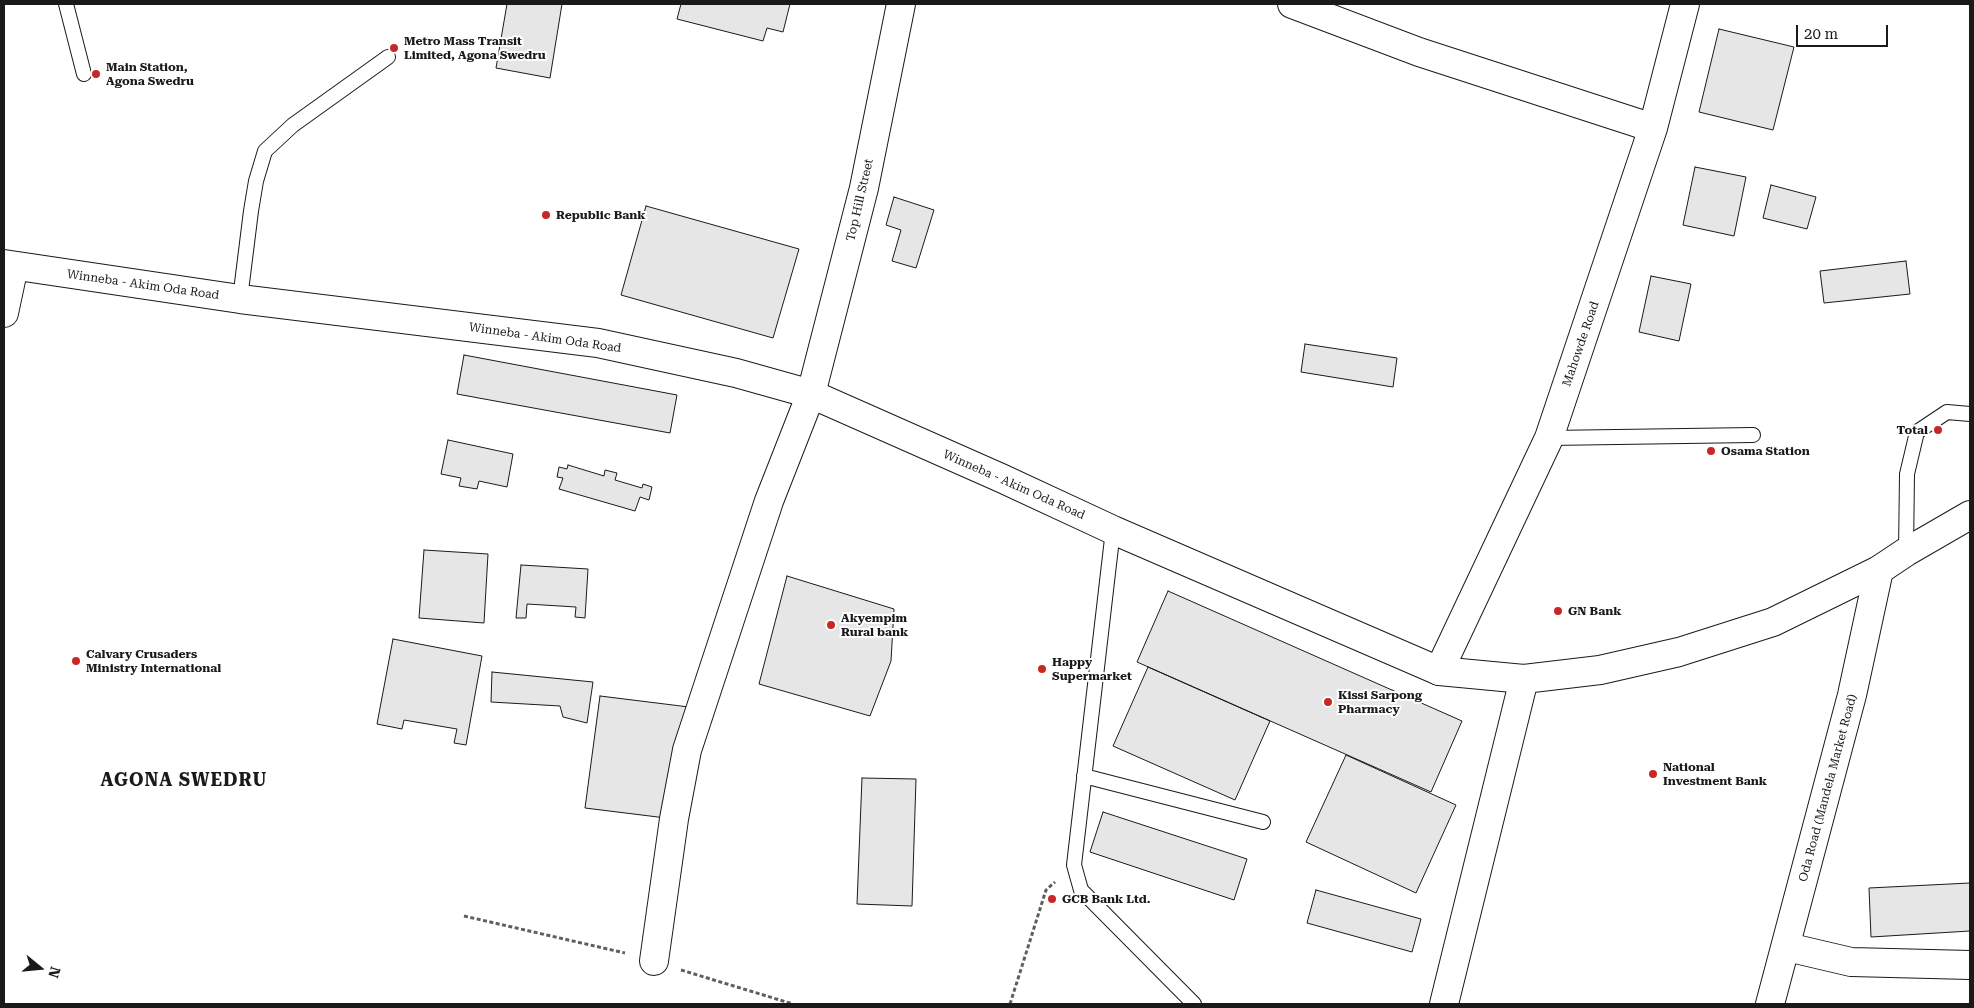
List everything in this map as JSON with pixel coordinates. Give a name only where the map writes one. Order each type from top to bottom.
[{"type":"street","name":"Top Hill Street","points":[[654,961],[674,819],[687,750],[769,500],[811,394],[864,188],[901,4]]},
{"type":"street","points":[[1292,4],[1419,52],[1653,128]]},
{"type":"street","name":"Mahowde Road","points":[[1440,671],[1549,438],[1653,128],[1685,4]]},
{"type":"street","name":"Winneba - Akim Oda Road","points":[[9,265],[240,299],[598,343],[736,373],[811,394],[1002,478],[1113,530],[1440,671],[1524,679],[1600,670],[1679,652],[1773,622],[1880,570],[1906,552],[1970,515]]},
{"type":"street","points":[[4,314],[9,265]]},
{"type":"street","name":"Oda Road (Mandela Market Road)","points":[[1770,1004],[1787,947],[1856,677],[1880,570]]},
{"type":"street","points":[[1444,1004],[1524,679]]},
{"type":"street","points":[[1787,947],[1851,962],[1970,965]]},
{"type":"lane","points":[[66,4],[84,74]]},
{"type":"lane","points":[[240,299],[250,211],[265,151],[293,125],[388,57]]},
{"type":"lane","points":[[1906,552],[1907,474],[1918,432],[1947,412],[1970,414]]},
{"type":"lane","points":[[1549,438],[1753,435]]},
{"type":"lane","points":[[1113,530],[1074,865],[1081,890],[1194,1004]]},
{"type":"lane","points":[[1084,776],[1263,822]]},
{"type":"path","points":[[1010,1004],[1046,890],[1074,865]]},
{"type":"path","points":[[464,916],[654,961],[793,1004]]},
{"type":"building","points":[[507,4],[562,4],[550,78],[496,68]]},
{"type":"building","points":[[681,4],[790,4],[783,32],[767,28],[763,41],[677,19]]},
{"type":"building","points":[[1719,29],[1794,47],[1773,130],[1699,112]]},
{"type":"building","points":[[1695,167],[1746,177],[1734,236],[1683,225]]},
{"type":"building","points":[[1771,185],[1816,197],[1807,229],[1763,218]]},
{"type":"building","points":[[894,197],[934,210],[916,268],[892,261],[901,230],[886,225]]},
{"type":"building","points":[[646,206],[799,249],[773,338],[621,295]]},
{"type":"building","points":[[1906,261],[1910,294],[1824,303],[1820,271]]},
{"type":"building","points":[[1651,276],[1691,284],[1679,341],[1639,332]]},
{"type":"building","points":[[1305,344],[1397,358],[1393,387],[1301,372]]},
{"type":"building","points":[[464,355],[677,395],[670,433],[457,394]]},
{"type":"building","points":[[448,440],[513,454],[507,487],[479,481],[477,489],[459,486],[461,478],[441,474]]},
{"type":"building","points":[[568,465],[604,476],[605,470],[617,473],[615,480],[642,488],[643,484],[652,487],[649,500],[640,497],[635,511],[559,489],[563,478],[557,477],[559,467],[567,469]]},
{"type":"building","points":[[424,550],[488,554],[484,623],[419,618]]},
{"type":"building","points":[[521,565],[588,569],[585,618],[575,617],[576,607],[527,604],[526,618],[516,618]]},
{"type":"building","points":[[787,576],[894,609],[891,661],[870,716],[759,684]]},
{"type":"building","points":[[1168,591],[1462,721],[1431,792],[1137,662]]},
{"type":"building","points":[[393,639],[482,656],[466,745],[454,743],[457,729],[404,720],[402,729],[377,724]]},
{"type":"building","points":[[1148,667],[1270,721],[1235,800],[1113,746]]},
{"type":"building","points":[[492,672],[593,682],[587,723],[563,717],[560,706],[491,702]]},
{"type":"building","points":[[600,696],[689,707],[674,819],[585,808]]},
{"type":"building","points":[[1346,755],[1456,805],[1416,893],[1306,842]]},
{"type":"building","points":[[862,778],[916,779],[912,906],[857,904]]},
{"type":"building","points":[[1103,812],[1247,859],[1234,900],[1090,852]]},
{"type":"building","points":[[1970,883],[1970,931],[1871,937],[1869,888]]},
{"type":"building","points":[[1316,890],[1421,919],[1412,952],[1307,923]]},
{"type":"place","name":"Metro Mass Transit Limited, Agona Swedru","points":[[394,48]]},
{"type":"place","name":"Main Station, Agona Swedru","points":[[96,74]]},
{"type":"place","name":"Republic Bank","points":[[546,215]]},
{"type":"place","name":"Total","points":[[1938,430]]},
{"type":"place","name":"Osama Station","points":[[1711,451]]},
{"type":"place","name":"GN Bank","points":[[1558,611]]},
{"type":"place","name":"Akyempim Rural bank","points":[[831,625]]},
{"type":"place","name":"Calvary Crusaders Ministry International","points":[[76,661]]},
{"type":"place","name":"Happy Supermarket","points":[[1042,669]]},
{"type":"place","name":"Kissi Sarpong Pharmacy","points":[[1328,702]]},
{"type":"place","name":"National Investment Bank","points":[[1653,774]]},
{"type":"place","name":"GCB Bank Ltd.","points":[[1052,899]]},
{"type":"district","name":"AGONA SWEDRU","points":[[184,781]]}]
